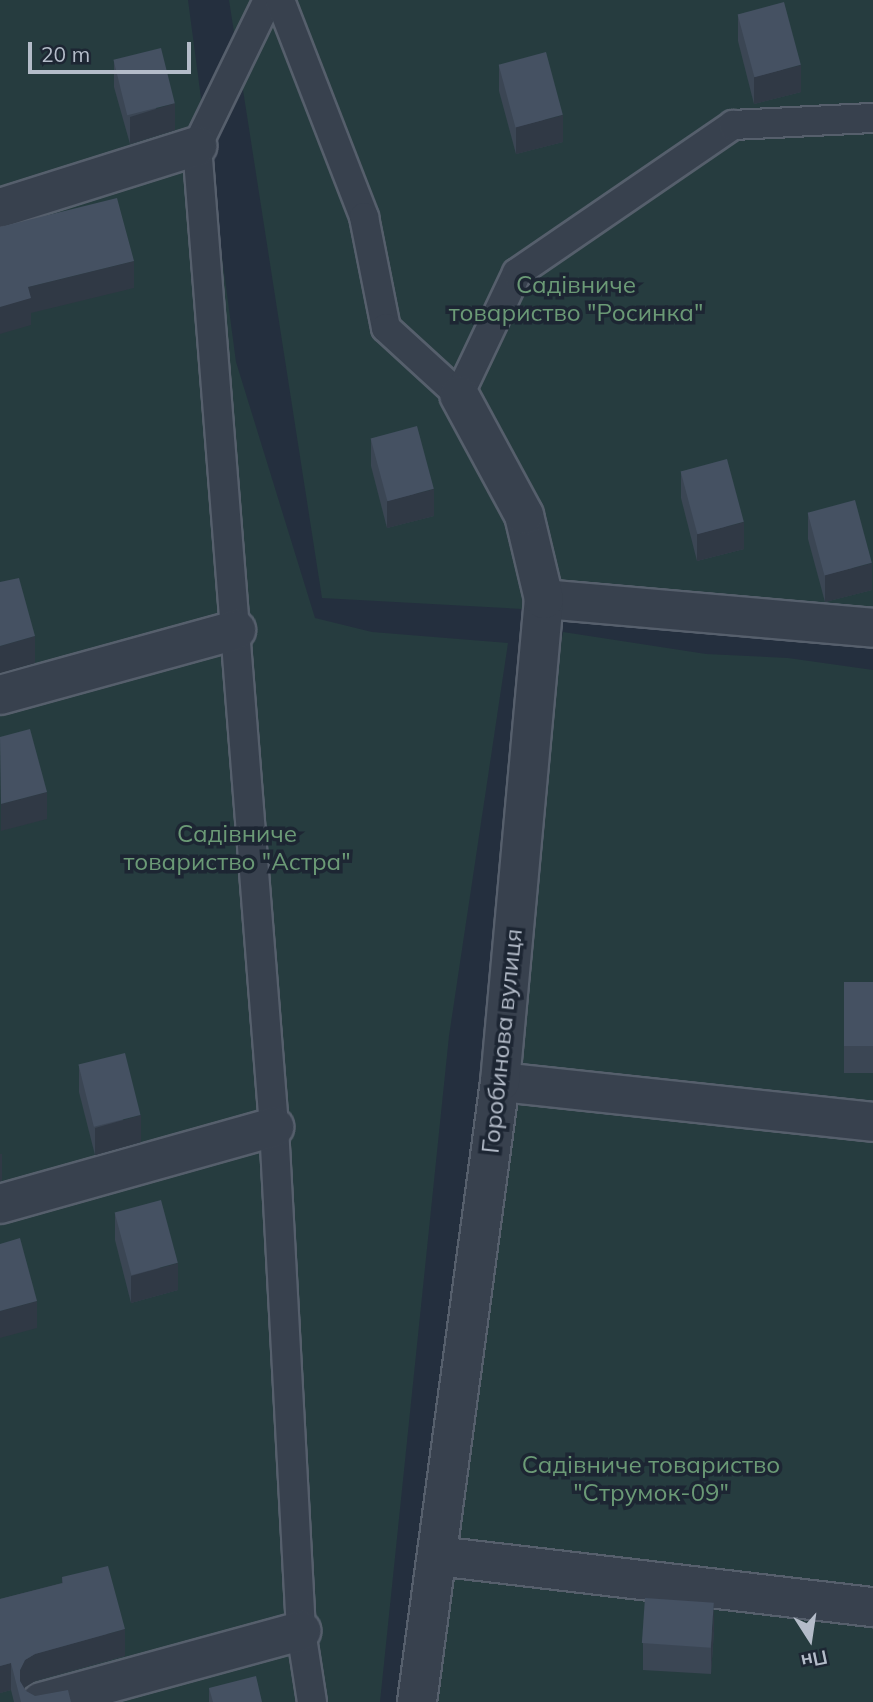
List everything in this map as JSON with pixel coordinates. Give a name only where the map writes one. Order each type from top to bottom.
[{"type":"street","points":[[0,208],[197,146]]},
{"type":"street","name":"Горобинова вулиця","points":[[417,1702],[500,1082],[544,599],[524,515],[459,395]]},
{"type":"street","points":[[544,599],[873,628]]},
{"type":"street","points":[[0,695],[236,630]]},
{"type":"street","points":[[500,1082],[873,1122]]},
{"type":"street","points":[[0,1204],[274,1127]]},
{"type":"street","points":[[437,1556],[873,1607]]},
{"type":"street","points":[[41,1702],[301,1631]]},
{"type":"lane","points":[[268,0],[197,146],[274,1127],[301,1631],[312,1702]]},
{"type":"lane","points":[[280,0],[364,218],[386,328],[459,395],[517,274],[733,125],[873,118]]},
{"type":"green space","name":"Садівниче товариство \"Астра\"","points":[[0,0],[188,0],[236,362],[315,618],[372,632],[508,643],[449,1036],[380,1702],[0,1702]]},
{"type":"green space","name":"Садівниче товариство \"Росинка\"","points":[[229,0],[873,0],[873,628],[322,598]]},
{"type":"green space","name":"Садівниче товариство \"Струмок-09\"","points":[[563,632],[706,654],[788,658],[873,670],[873,1702],[401,1702],[447,1323]]},
{"type":"building","points":[[784,2],[801,65],[754,77],[738,14]]},
{"type":"building","points":[[161,48],[175,103],[127,115],[113,60]]},
{"type":"building","points":[[546,52],[563,115],[515,127],[499,65]]},
{"type":"building","points":[[117,198],[134,261],[28,287],[31,298],[0,307],[0,227]]},
{"type":"building","points":[[417,426],[434,489],[387,501],[371,438]]},
{"type":"building","points":[[727,459],[744,522],[697,534],[681,471]]},
{"type":"building","points":[[855,500],[872,563],[824,575],[808,513]]},
{"type":"building","points":[[19,578],[35,636],[0,646],[0,582]]},
{"type":"building","points":[[30,729],[47,792],[1,804],[0,737]]},
{"type":"building","points":[[844,982],[873,982],[873,1046],[844,1046]]},
{"type":"building","points":[[125,1053],[140,1115],[94,1127],[78,1065]]},
{"type":"building","points":[[161,1200],[178,1263],[131,1275],[115,1212]]},
{"type":"building","points":[[20,1238],[37,1301],[0,1311],[0,1244]]},
{"type":"building","points":[[108,1566],[125,1629],[35,1654],[25,1660],[20,1670],[20,1681],[26,1691],[35,1696],[68,1690],[71,1702],[21,1702],[11,1663],[0,1666],[0,1599],[63,1583],[62,1577]]},
{"type":"building","points":[[645,1598],[714,1603],[711,1648],[642,1643]]},
{"type":"building","points":[[256,1676],[262,1702],[213,1702],[209,1688]]}]
